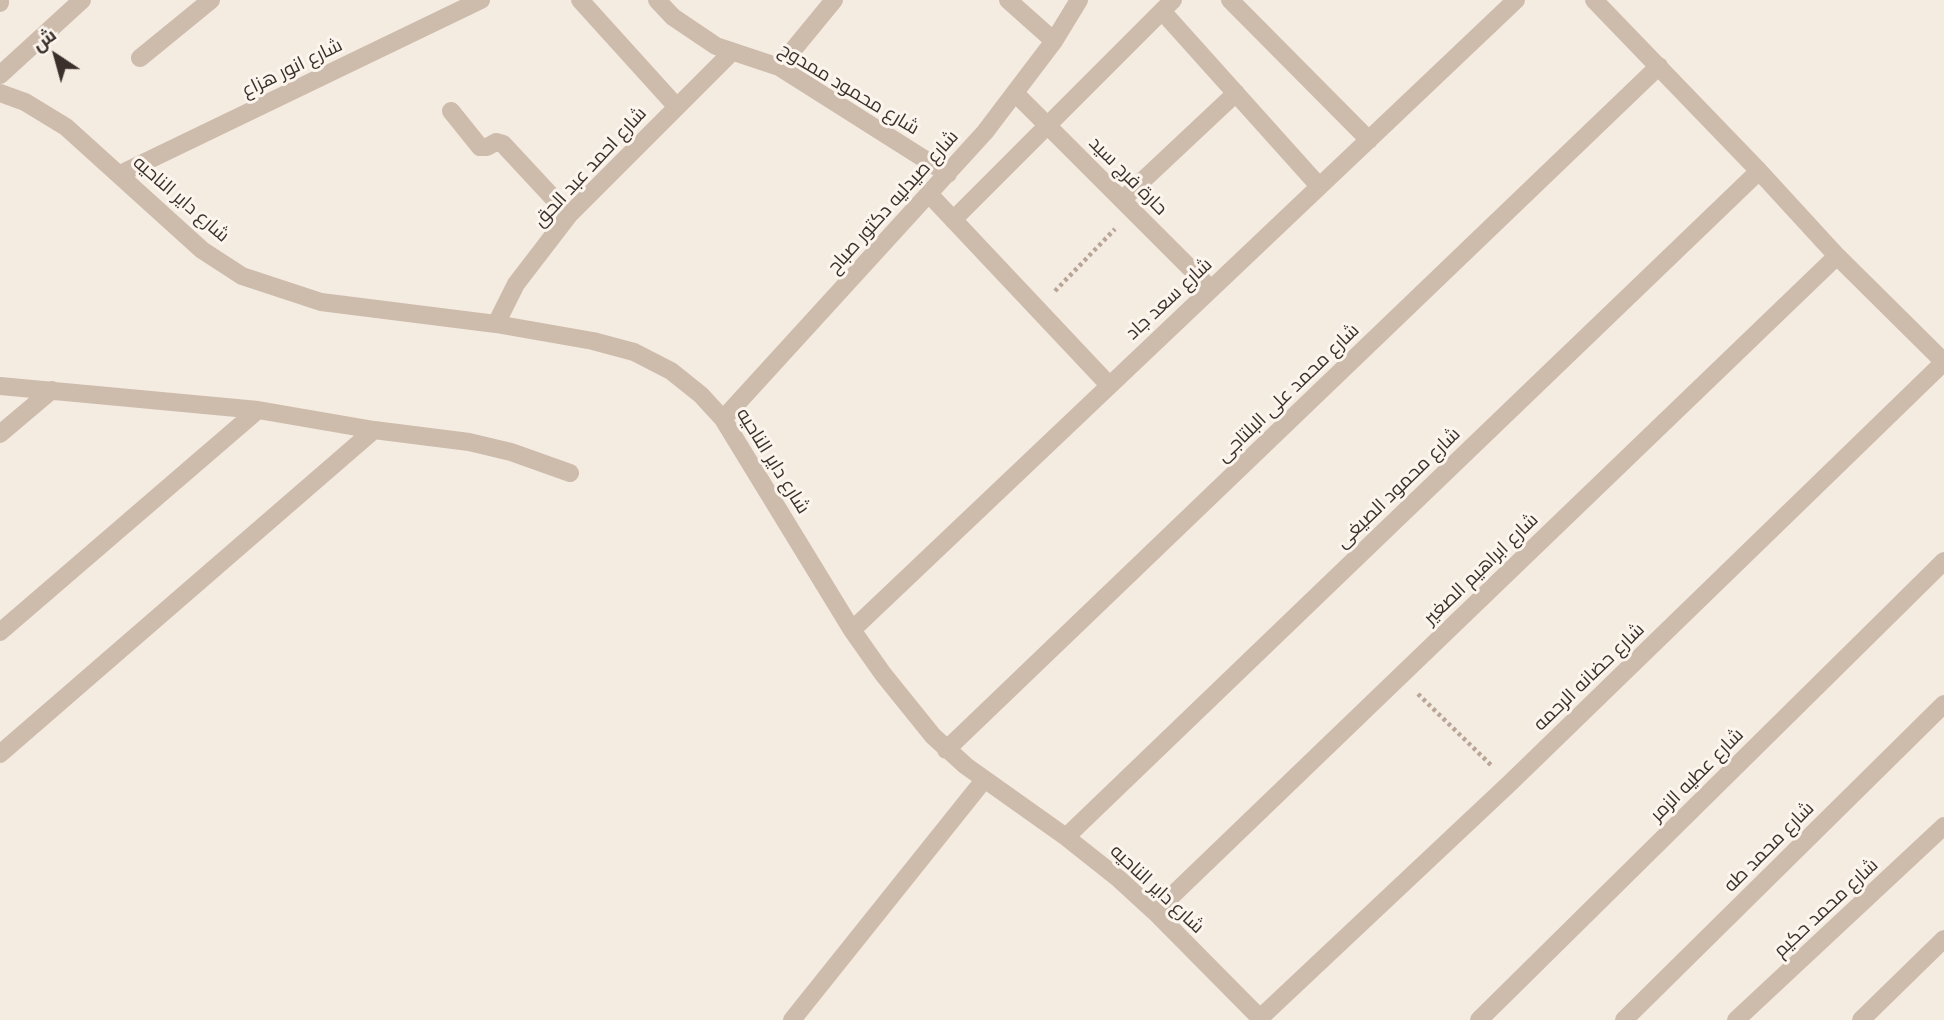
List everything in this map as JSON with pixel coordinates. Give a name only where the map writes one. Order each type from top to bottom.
[{"type":"street","points":[[0,75],[82,0]]},
{"type":"street","points":[[140,58],[211,0]]},
{"type":"street","name":"شارع انور هزاع","points":[[120,174],[481,0]]},
{"type":"street","points":[[580,0],[676,106]]},
{"type":"street","name":"شارع محمود ممدوح","points":[[657,0],[673,17],[716,46],[779,67],[948,174]]},
{"type":"street","points":[[779,67],[834,0]]},
{"type":"street","points":[[1008,0],[1054,41]]},
{"type":"street","name":"شارع صيدليه دكتور صباح","points":[[723,419],[930,195],[1016,94],[1079,0]]},
{"type":"street","points":[[1230,0],[1369,140]]},
{"type":"street","name":"شارع سعد جاد","points":[[852,630],[1516,0]]},
{"type":"street","points":[[1594,0],[1759,170],[1837,257],[1944,362]]},
{"type":"street","points":[[953,220],[1167,6],[1236,93],[1320,186]]},
{"type":"street","name":"شارع احمد عبد الحق","points":[[496,324],[516,284],[569,215],[732,52]]},
{"type":"street","name":"شارع محمد على البلتاجى","points":[[946,750],[1659,66]]},
{"type":"street","name":"شارع داير الناحيه","points":[[0,93],[25,102],[66,127],[202,250],[242,276],[321,302],[496,324],[593,341],[634,352],[671,372],[701,395],[723,419],[852,630],[913,714],[946,750],[984,780],[1066,836],[1155,912],[1261,1019]]},
{"type":"street","points":[[1128,206],[1236,93]]},
{"type":"street","name":"حارة فرج سيد","points":[[1016,94],[1211,289]]},
{"type":"street","points":[[452,111],[480,147],[496,142],[503,144],[569,215]]},
{"type":"street","name":"شارع محمود الصيغى","points":[[1066,836],[1759,170]]},
{"type":"street","points":[[930,195],[1109,385]]},
{"type":"street","name":"شارع ابراهيم الصغير","points":[[1155,912],[1837,257]]},
{"type":"street","name":"شارع حضانه الرحمه","points":[[1261,1019],[1510,783],[1944,362]]},
{"type":"street","points":[[0,386],[258,410],[374,430],[469,442],[511,452],[570,473]]},
{"type":"street","points":[[0,434],[51,390]]},
{"type":"street","points":[[0,632],[258,410]]},
{"type":"street","points":[[0,754],[374,430]]},
{"type":"street","name":"شارع عطيه الزمر","points":[[1479,1020],[1944,561]]},
{"type":"street","name":"شارع محمد طه","points":[[1624,1020],[1944,704]]},
{"type":"street","points":[[792,1020],[984,780]]},
{"type":"street","name":"شارع محمد حكيم","points":[[1736,1020],[1944,827]]},
{"type":"street","points":[[1861,1020],[1944,939]]},
{"type":"path","points":[[1037,309],[1128,206]]},
{"type":"path","points":[[1400,676],[1510,783]]}]
